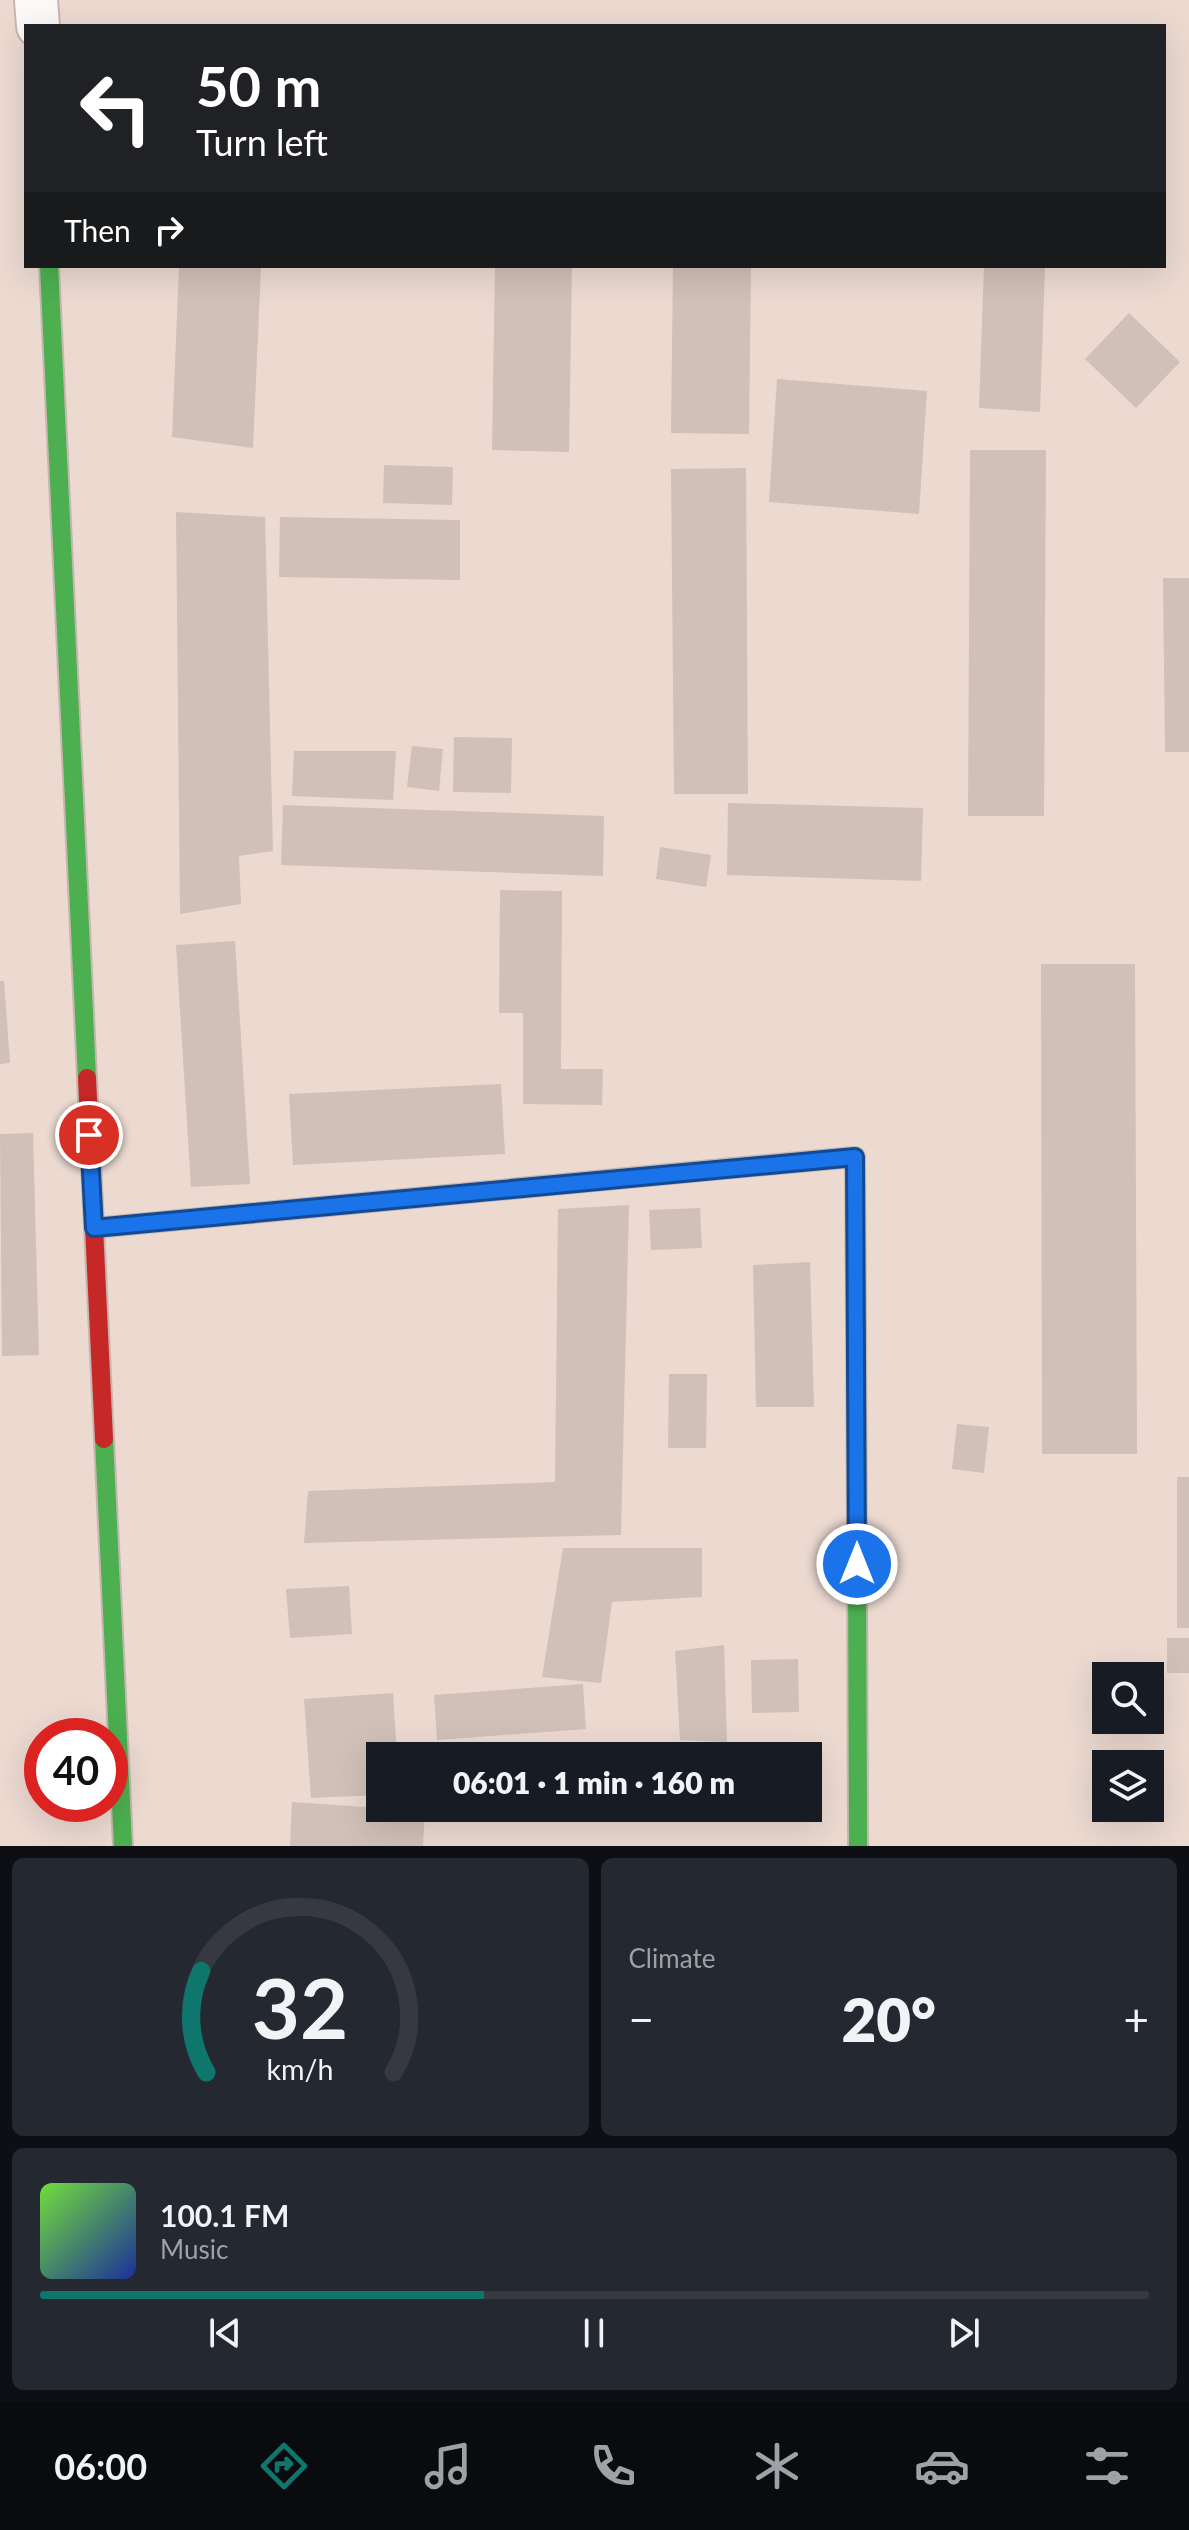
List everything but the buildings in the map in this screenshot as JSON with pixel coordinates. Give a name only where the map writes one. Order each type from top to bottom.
[{"type":"street","points":[[36,0],[38,24]]},
{"type":"street","points":[[49,268],[123,1846]]},
{"type":"street","points":[[94,1228],[855,1157],[858,1846]]},
{"type":"traffic: fast","points":[[49,268],[87,1078]]},
{"type":"traffic: fast","points":[[94,1228],[733,1168]]},
{"type":"traffic: fast","points":[[104,1439],[123,1846]]},
{"type":"traffic: fast","points":[[857,1559],[858,1846]]},
{"type":"traffic: slow","points":[[733,1168],[855,1157],[856,1318]]},
{"type":"traffic: jam","points":[[87,1078],[104,1439]]},
{"type":"traffic: jam","points":[[856,1318],[857,1559]]},
{"type":"route","points":[[89,1135],[94,1228],[855,1157],[857,1564]]}]
